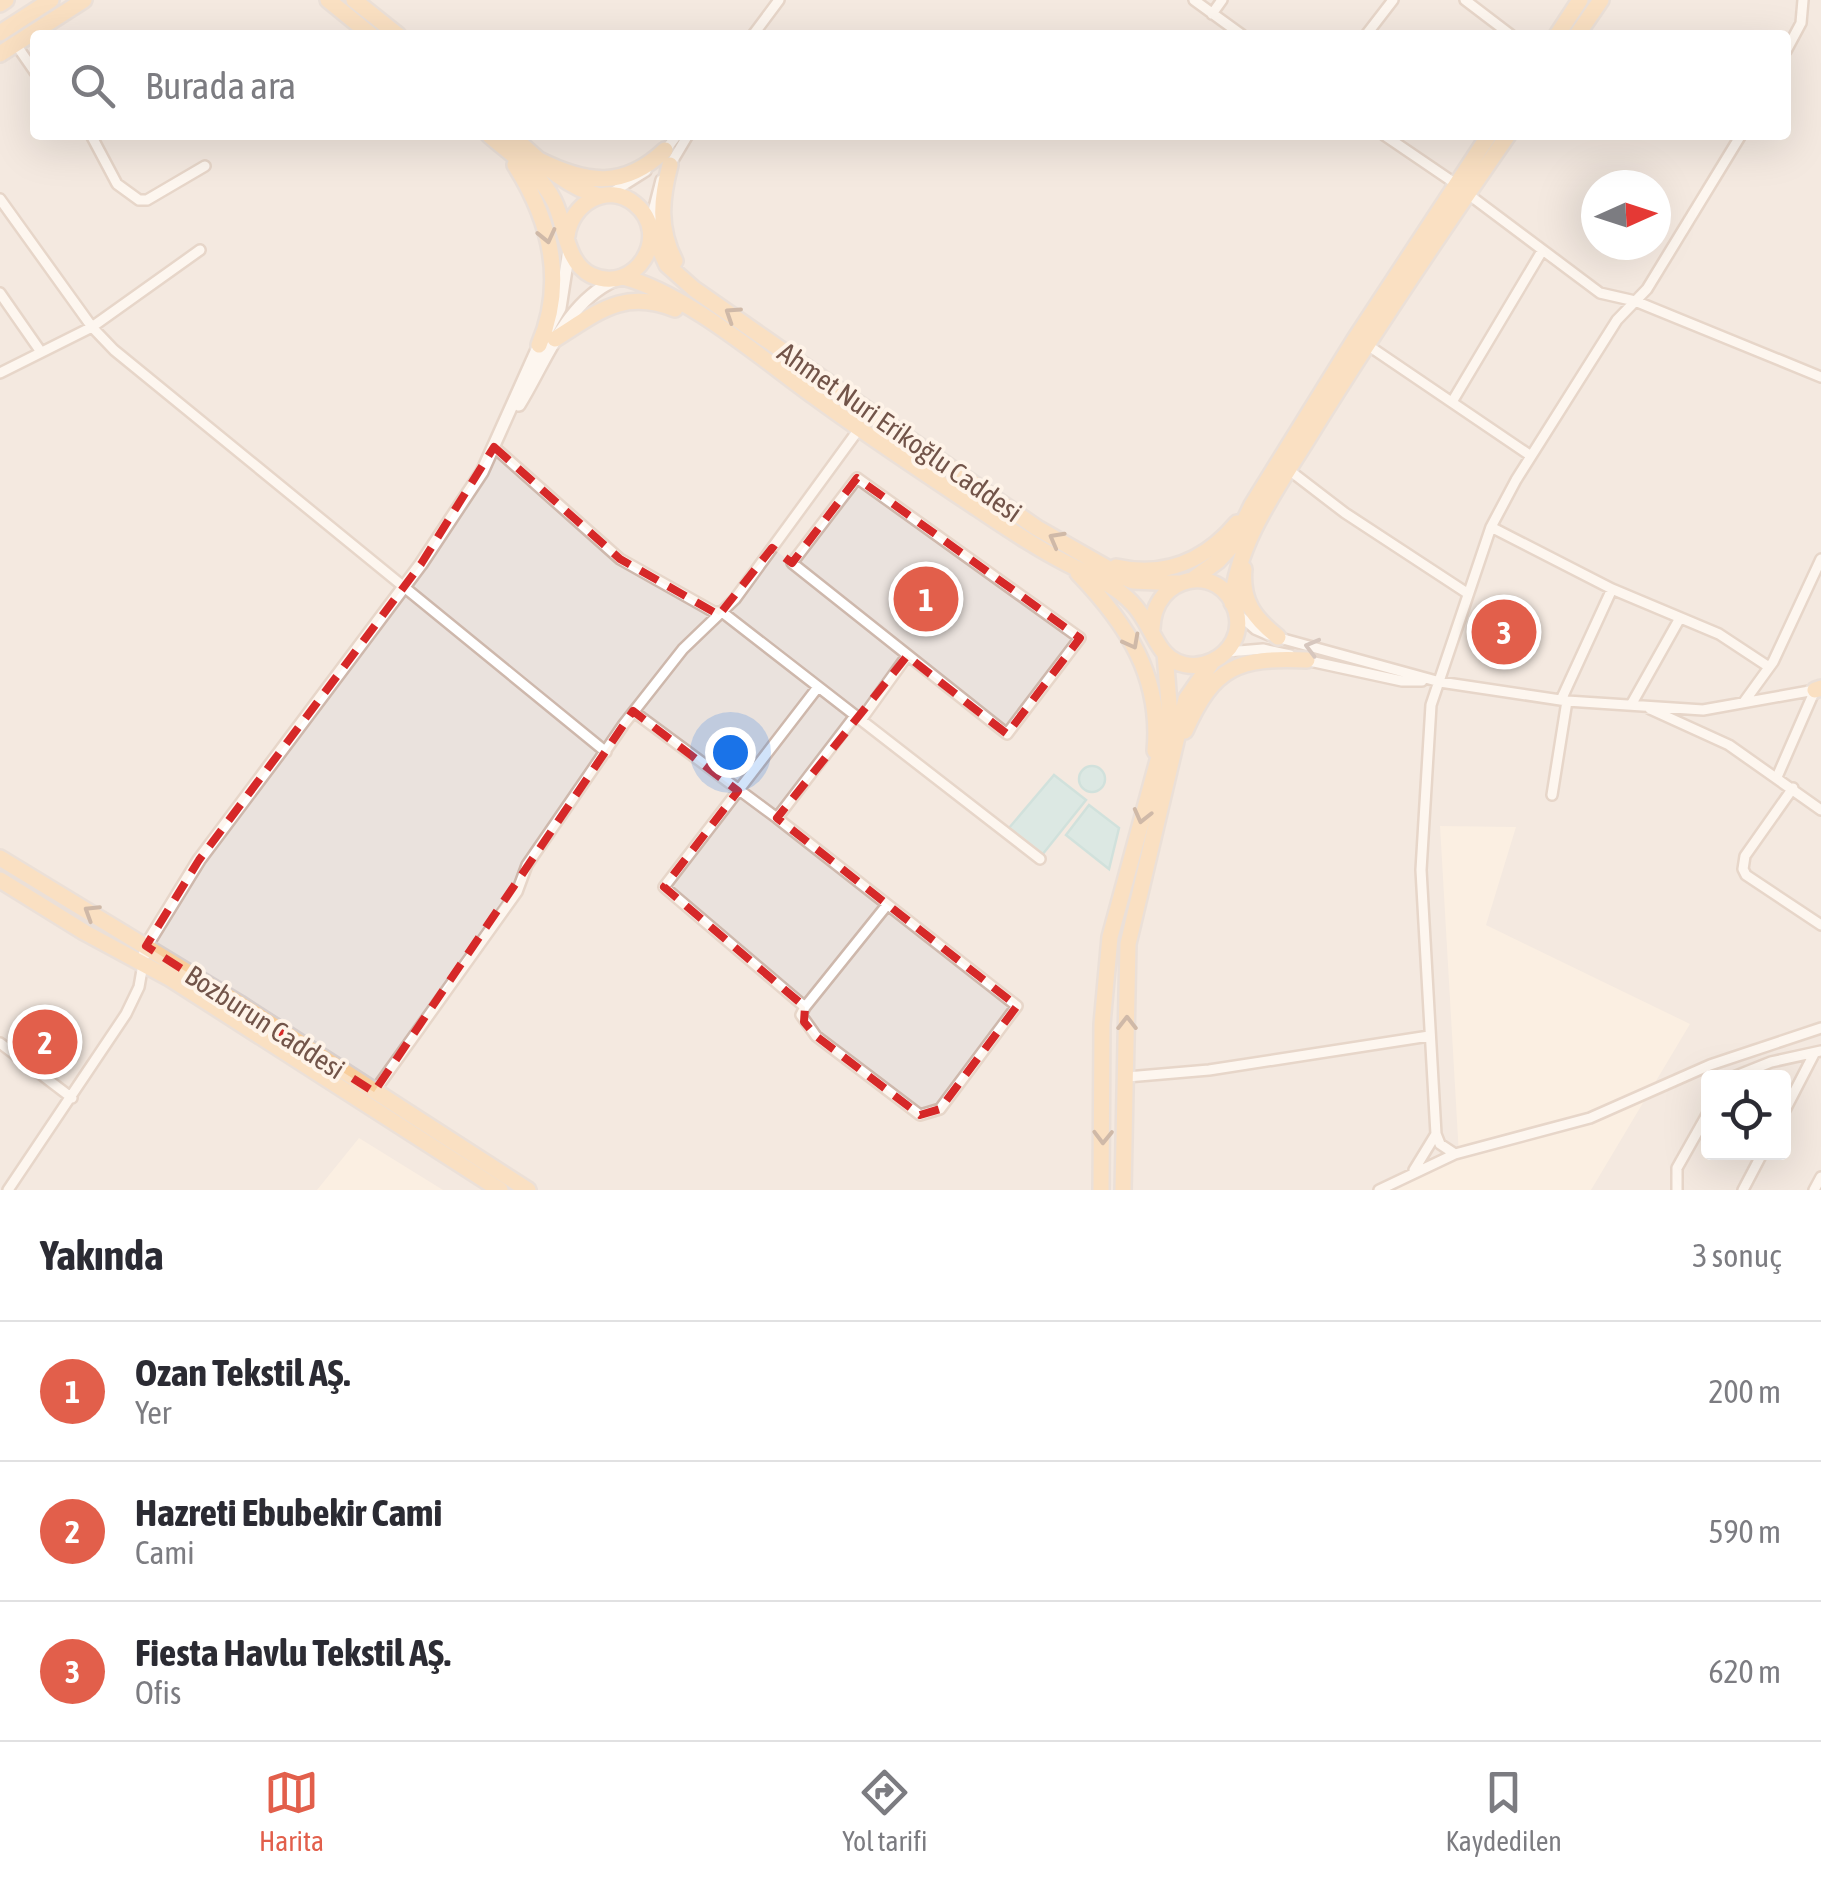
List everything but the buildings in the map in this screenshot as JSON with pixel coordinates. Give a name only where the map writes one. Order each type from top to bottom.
[{"type":"main road","points":[[0,33],[51,0]]},
{"type":"main road","points":[[40,30],[84,0]]},
{"type":"main road","points":[[328,0],[365,30]]},
{"type":"main road","points":[[354,0],[392,30]]},
{"type":"main road","points":[[1559,30],[1580,0]]},
{"type":"main road","points":[[1580,30],[1601,0]]},
{"type":"main road","points":[[0,54],[30,37]]},
{"type":"main road","points":[[1123,1190],[1128,944],[1186,699],[1235,637],[1236,572],[1247,545],[1462,189],[1486,140]]},
{"type":"main road","points":[[1096,561],[1145,571],[1174,567],[1219,544],[1252,504],[1462,189],[1504,140]]},
{"type":"main road","points":[[508,142],[547,189],[582,270],[604,279],[620,278],[645,260],[651,230],[639,207],[630,200],[574,187],[540,160]]},
{"type":"main road","points":[[508,142],[572,175],[613,178],[668,158]]},
{"type":"main road","points":[[508,142],[541,212],[549,239],[551,302],[539,345]]},
{"type":"main road","points":[[668,158],[662,195],[663,229],[670,250],[694,289]]},
{"type":"main road","points":[[568,243],[577,210],[604,195]]},
{"type":"main road","name":"Ahmet Nuri Erikoğlu Caddesi","points":[[651,230],[667,265],[694,289],[1037,528],[1134,581],[1185,582]]},
{"type":"main road","name":"Ahmet Nuri Erikoğlu Caddesi","points":[[620,278],[651,287],[715,324],[859,430],[1026,541],[1116,588],[1152,630]]},
{"type":"main road","points":[[556,339],[602,309],[628,300],[668,306],[715,324]]},
{"type":"main road","points":[[1101,1190],[1102,1024],[1110,937],[1170,716],[1164,653],[1152,630],[1157,602],[1218,561],[1232,546],[1252,504]]},
{"type":"main road","points":[[1247,545],[1243,580],[1247,603],[1259,622],[1278,637]]},
{"type":"main road","points":[[1072,566],[1115,613],[1134,640],[1142,660],[1151,684],[1156,718],[1152,779]]},
{"type":"main road","points":[[1185,582],[1219,587],[1234,607]]},
{"type":"main road","points":[[1164,653],[1191,666],[1219,657]]},
{"type":"main road","points":[[1176,752],[1200,699],[1224,673],[1246,662],[1306,660]]},
{"type":"main road","name":"Bozburun Caddesi","points":[[0,858],[146,946],[528,1190]]},
{"type":"main road","name":"Bozburun Caddesi","points":[[0,880],[272,1042],[500,1190]]},
{"type":"street","points":[[757,30],[779,0]]},
{"type":"street","points":[[1194,0],[1235,30]]},
{"type":"street","points":[[1212,14],[1222,0]]},
{"type":"street","points":[[1370,30],[1394,0]]},
{"type":"street","points":[[1465,0],[1504,30]]},
{"type":"street","points":[[1791,42],[1801,23],[1803,0]]},
{"type":"street","points":[[17,46],[30,65]]},
{"type":"street","points":[[94,140],[117,184],[138,200],[147,200],[205,166]]},
{"type":"street","points":[[651,230],[657,190],[676,140]]},
{"type":"street","points":[[604,195],[668,158],[684,140]]},
{"type":"street","points":[[1391,140],[1600,293],[1634,301],[1821,377]]},
{"type":"street","points":[[1455,1154],[1440,1144],[1436,1134],[1429,1036],[1422,870],[1431,704],[1491,527],[1617,320],[1647,288],[1738,140]]},
{"type":"street","points":[[0,199],[92,327],[156,385],[606,752]]},
{"type":"street","points":[[0,223],[11,216]]},
{"type":"street","points":[[8,1190],[126,1014],[139,987],[146,946],[199,860],[404,587],[482,472],[539,345],[560,308],[568,243]]},
{"type":"street","points":[[1,372],[92,327],[200,250]]},
{"type":"street","points":[[1452,402],[1542,251]]},
{"type":"street","points":[[494,448],[556,339],[583,301],[620,278]]},
{"type":"street","points":[[0,292],[40,352]]},
{"type":"street","points":[[1366,344],[1531,456]]},
{"type":"street","points":[[374,1092],[517,892],[533,856],[634,712],[683,649],[722,612],[859,430]]},
{"type":"street","points":[[494,448],[620,559],[714,612],[722,612],[1040,859]]},
{"type":"street","points":[[1289,470],[1344,514],[1467,593]]},
{"type":"street","points":[[772,548],[1007,734],[1080,638],[857,478],[792,563]]},
{"type":"street","points":[[1491,527],[1612,590],[1719,634],[1769,667]]},
{"type":"street","points":[[1744,702],[1769,667],[1821,559]]},
{"type":"street","points":[[1552,795],[1564,701],[1612,590]]},
{"type":"street","points":[[1234,607],[1255,629],[1278,637],[1440,682],[1564,701],[1702,710],[1819,690]]},
{"type":"street","points":[[1630,705],[1680,618]]},
{"type":"street","points":[[1219,657],[1263,648],[1402,681],[1440,682]]},
{"type":"street","points":[[776,818],[907,656]]},
{"type":"street","points":[[805,1006],[664,887],[818,687]]},
{"type":"street","points":[[1777,777],[1819,690]]},
{"type":"street","points":[[1644,706],[1729,745],[1821,810]]},
{"type":"street","points":[[634,712],[776,818],[887,904],[1018,1006],[940,1110],[920,1114],[816,1036],[801,1015],[887,904]]},
{"type":"street","points":[[1793,788],[1746,856],[1743,869],[1746,875],[1821,925]]},
{"type":"street","points":[[1380,1190],[1455,1154],[1590,1118],[1726,1058],[1821,1028]]},
{"type":"street","points":[[1127,1077],[1209,1070],[1429,1036]]},
{"type":"street","points":[[0,1043],[72,1098]]},
{"type":"street","points":[[1751,1070],[1818,1052]]},
{"type":"street","points":[[1791,1100],[1818,1052]]},
{"type":"street","points":[[1677,1190],[1678,1168],[1701,1126]]},
{"type":"street","points":[[1412,1174],[1436,1134]]},
{"type":"street","points":[[1743,1190],[1758,1160]]},
{"type":"street","points":[[1814,1190],[1821,1177]]},
{"type":"highlighted area","points":[[494,447],[620,559],[719,615],[772,548],[792,563],[857,478],[1080,638],[1007,734],[907,656],[777,818],[1017,1006],[940,1109],[920,1115],[816,1036],[804,1022],[805,1007],[664,887],[738,791],[633,711],[374,1092],[146,946],[199,860],[421,564]]},
{"type":"shaded area","points":[[0,0],[1821,0],[1821,1190],[1591,1190],[1690,1024],[1486,925],[1516,827],[1440,826],[1459,1156],[1388,1190],[443,1190],[359,1138],[317,1190],[0,1190]]},
{"type":"water","points":[[1092,766],[1101,770],[1105,779],[1101,788],[1092,792],[1083,788],[1079,779],[1083,770]]},
{"type":"water","points":[[1054,775],[1086,800],[1042,855],[1009,828]]},
{"type":"water","points":[[1089,805],[1119,828],[1109,869],[1066,835]]},
{"type":"place","name":"Ozan Tekstil AŞ.","points":[[926,599]]},
{"type":"place","name":"Fiesta Havlu Tekstil AŞ.","points":[[1504,632]]},
{"type":"place","name":"Hazreti Ebubekir Cami","points":[[45,1042]]}]
